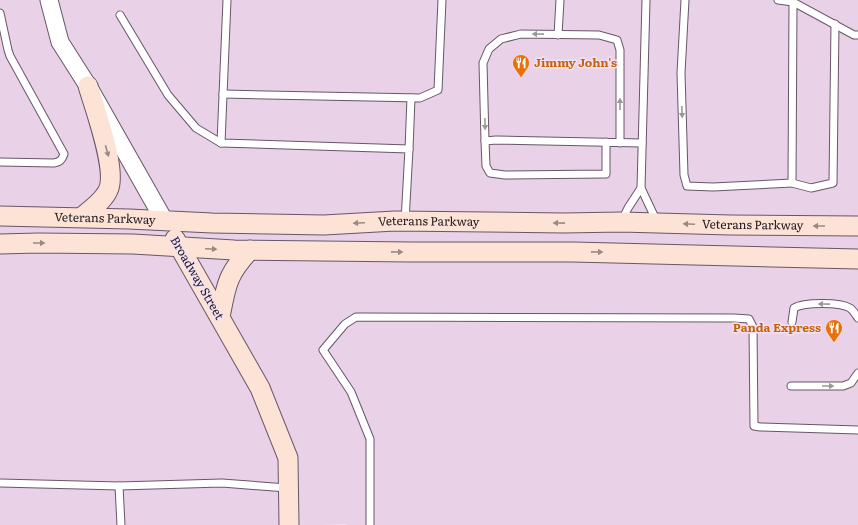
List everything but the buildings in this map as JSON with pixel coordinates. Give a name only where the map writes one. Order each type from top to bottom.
[{"type":"main road","points":[[82,218],[102,199],[109,189],[111,180],[107,152],[88,86]]},
{"type":"main road","name":"Veterans Parkway","points":[[0,216],[324,225],[405,222],[621,222],[858,226]]},
{"type":"main road","name":"Broadway Street","points":[[164,220],[260,388],[288,458],[289,525]]},
{"type":"main road","name":"Veterans Parkway","points":[[0,244],[109,244],[250,250],[573,252],[858,259]]},
{"type":"main road","points":[[220,317],[230,276],[239,261],[250,250]]},
{"type":"street","name":"Broadway Street","points":[[48,0],[60,42],[88,86],[164,220]]},
{"type":"lane","points":[[221,143],[227,0]]},
{"type":"lane","points":[[223,94],[420,98],[438,90],[442,0]]},
{"type":"lane","points":[[558,35],[560,0]]},
{"type":"lane","points":[[646,0],[641,188],[657,223]]},
{"type":"lane","points":[[686,0],[681,73],[684,175],[687,186],[713,188],[792,183],[811,188],[833,183],[835,24]]},
{"type":"lane","points":[[778,0],[793,2],[858,35]]},
{"type":"lane","points":[[792,183],[793,2]]},
{"type":"lane","points":[[0,12],[10,56],[64,154],[63,159],[60,162],[54,163],[0,162]]},
{"type":"lane","points":[[120,15],[168,95],[196,128],[221,143],[409,149]]},
{"type":"lane","points":[[606,142],[606,174],[505,175],[490,173],[486,166],[483,63],[489,49],[501,39],[521,34],[599,35],[617,40],[620,50],[620,143]]},
{"type":"lane","points":[[405,222],[411,98]]},
{"type":"lane","points":[[485,141],[642,143]]},
{"type":"lane","points":[[621,222],[641,188]]},
{"type":"lane","points":[[792,322],[794,308],[803,304],[843,305],[851,308],[858,318]]},
{"type":"lane","points":[[370,525],[370,439],[351,392],[323,350],[345,324],[356,317],[749,319],[753,327],[754,426],[858,430]]},
{"type":"lane","points":[[791,386],[843,386],[852,383],[858,373]]},
{"type":"lane","points":[[0,483],[119,486],[222,483],[289,488]]},
{"type":"lane","points":[[119,486],[121,525]]},
{"type":"shaded area","points":[[0,0],[858,0],[858,525],[0,525]]},
{"type":"place","name":"Jimmy John's","points":[[521,78]]},
{"type":"place","name":"Panda Express","points":[[834,343]]}]
